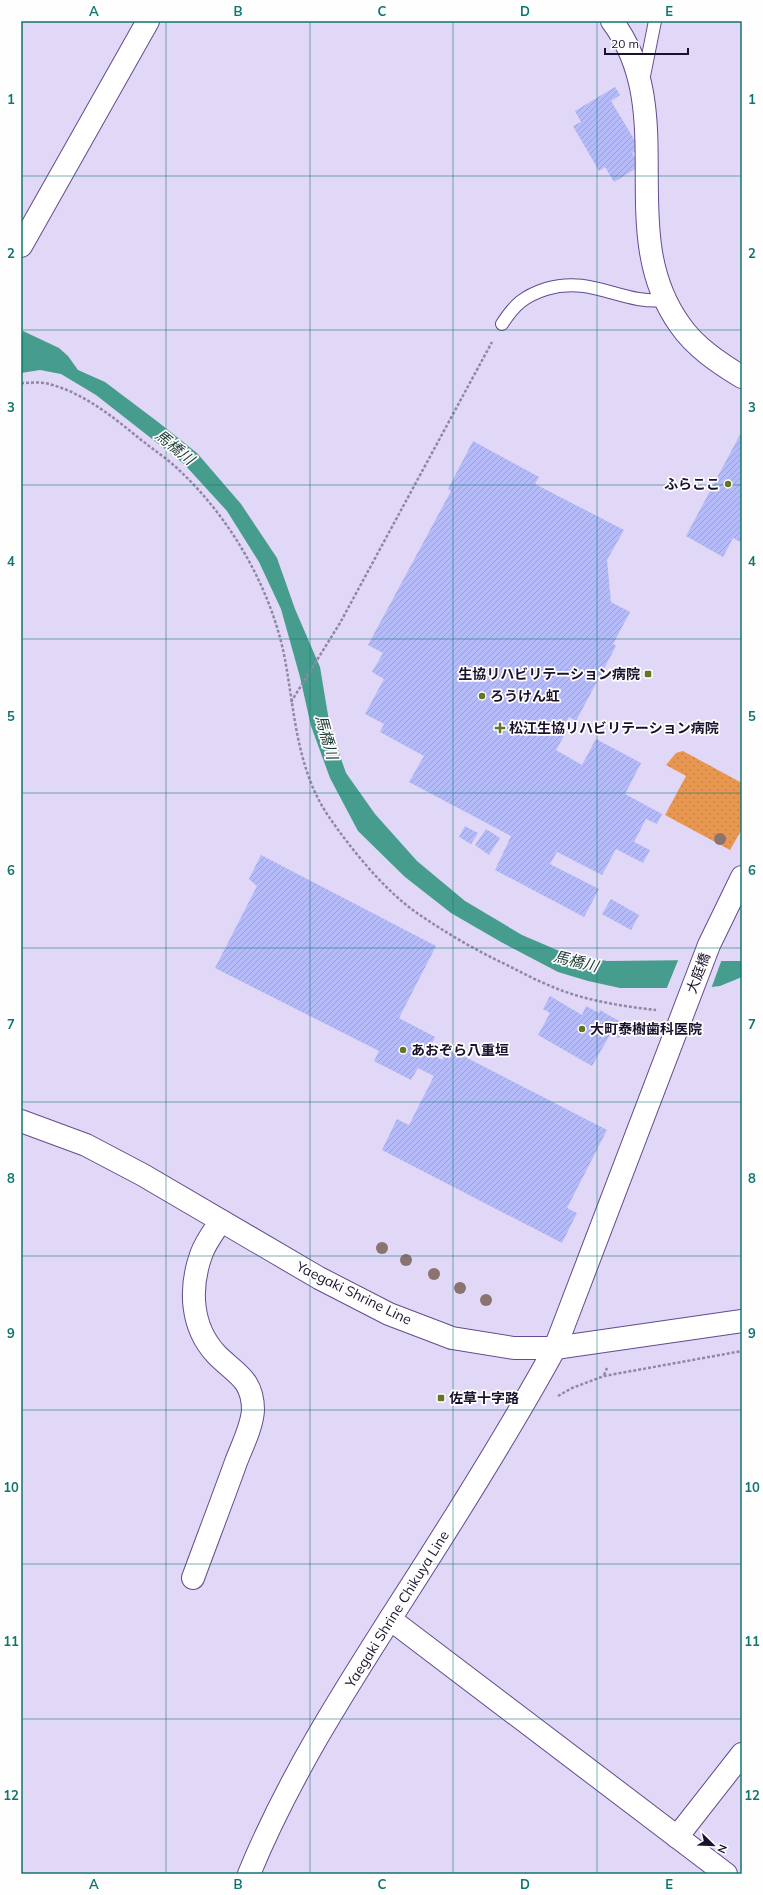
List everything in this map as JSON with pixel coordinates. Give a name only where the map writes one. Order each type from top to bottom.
[{"type":"street","points":[[21,246],[148,21]]},
{"type":"street","points":[[612,21],[624,40],[638,72],[642,86],[647,135],[648,244],[654,272],[666,300],[680,325],[702,349],[742,377]]},
{"type":"street","name":"大庭橋","points":[[554,1348],[709,945],[742,877]]},
{"type":"street","name":"Yaegaki Shrine Line","points":[[21,1121],[86,1145],[143,1175],[319,1278],[390,1314],[452,1338],[514,1348],[554,1348],[742,1321]]},
{"type":"street","points":[[193,1578],[246,1436],[253,1410],[247,1385],[242,1376],[217,1355],[208,1344],[195,1316],[194,1300],[201,1254],[221,1220]]},
{"type":"street","name":"Yaegaki Shrine Chikuya Line","points":[[249,1874],[264,1838],[309,1749],[523,1406],[554,1348]]},
{"type":"street","points":[[390,1619],[726,1874]]},
{"type":"street","points":[[677,1837],[742,1754]]},
{"type":"lane","points":[[642,86],[655,21]]},
{"type":"lane","points":[[502,324],[513,308],[527,297],[559,285],[582,285],[653,302],[666,300]]},
{"type":"path","points":[[291,702],[331,638],[502,324]]},
{"type":"path","points":[[21,383],[43,382],[64,389],[91,402],[129,430],[181,472],[223,519],[260,582],[276,628],[286,663],[298,744],[313,787],[328,816],[361,859],[415,912],[485,954],[537,980],[574,995],[611,1004],[685,1007]]},
{"type":"path","points":[[556,1398],[572,1388],[604,1376],[742,1351]]},
{"type":"path","points":[[604,1376],[607,1368]]},
{"type":"shaded area","points":[[683,751],[742,783],[742,829],[730,850],[665,815],[686,776],[666,765],[676,753]]},
{"type":"water","name":"馬橋川","points":[[23,331],[59,348],[68,356],[78,370],[105,382],[158,422],[197,453],[241,504],[277,558],[295,609],[320,667],[330,727],[346,773],[375,814],[417,861],[465,901],[522,935],[564,953],[607,961],[701,960],[690,988],[620,988],[588,981],[558,972],[501,942],[451,913],[405,877],[358,831],[330,778],[311,726],[300,677],[281,609],[259,562],[227,511],[184,464],[96,395],[61,374],[40,370],[21,373],[21,336]]},
{"type":"water","points":[[706,961],[742,961],[742,977],[720,986],[694,989]]},
{"type":"pier","points":[[679,958],[701,958],[690,990],[666,990]]},
{"type":"pier","points":[[706,959],[722,959],[711,989],[695,991]]},
{"type":"building","points":[[615,87],[620,95],[611,101],[640,149],[632,153],[640,166],[614,182],[605,167],[599,171],[573,126],[581,122],[575,111]]},
{"type":"building","name":"ふらここ","points":[[742,431],[742,543],[733,538],[723,557],[686,536]]},
{"type":"building","name":"ろうけん虹","points":[[473,441],[539,477],[535,484],[624,530],[607,560],[611,602],[630,612],[613,644],[616,646],[576,721],[569,717],[561,732],[565,734],[556,750],[582,765],[596,739],[641,763],[625,794],[662,814],[657,824],[646,819],[634,842],[650,850],[643,863],[616,849],[602,875],[557,852],[550,864],[599,889],[584,917],[495,870],[511,836],[409,782],[424,756],[380,732],[384,724],[365,714],[384,679],[372,672],[383,653],[368,645],[451,491],[448,489]]},
{"type":"building","points":[[465,826],[478,833],[471,844],[459,837]]},
{"type":"building","points":[[486,829],[500,838],[489,855],[475,845]]},
{"type":"building","name":"あおぞら八重垣","points":[[261,855],[436,946],[399,1018],[435,1037],[428,1052],[442,1060],[448,1048],[607,1130],[567,1208],[577,1213],[562,1243],[382,1150],[397,1119],[409,1125],[434,1076],[418,1068],[411,1080],[374,1061],[379,1051],[215,968],[257,886],[249,879]]},
{"type":"building","points":[[611,899],[639,915],[631,930],[602,914]]},
{"type":"building","name":"大町泰樹歯科医院","points":[[550,996],[582,1015],[586,1006],[599,1013],[600,1010],[626,1025],[619,1038],[611,1033],[592,1066],[538,1035],[550,1013],[543,1009]]},
{"type":"place","name":"ふらここ","points":[[728,484]]},
{"type":"place","name":"生協リハビリテーション病院","points":[[648,674]]},
{"type":"place","name":"ろうけん虹","points":[[482,696]]},
{"type":"place","name":"松江生協リハビリテーション病院","points":[[500,728]]},
{"type":"place","name":"大町泰樹歯科医院","points":[[582,1029]]},
{"type":"place","name":"あおぞら八重垣","points":[[403,1050]]},
{"type":"place","name":"佐草十字路","points":[[441,1398]]}]
